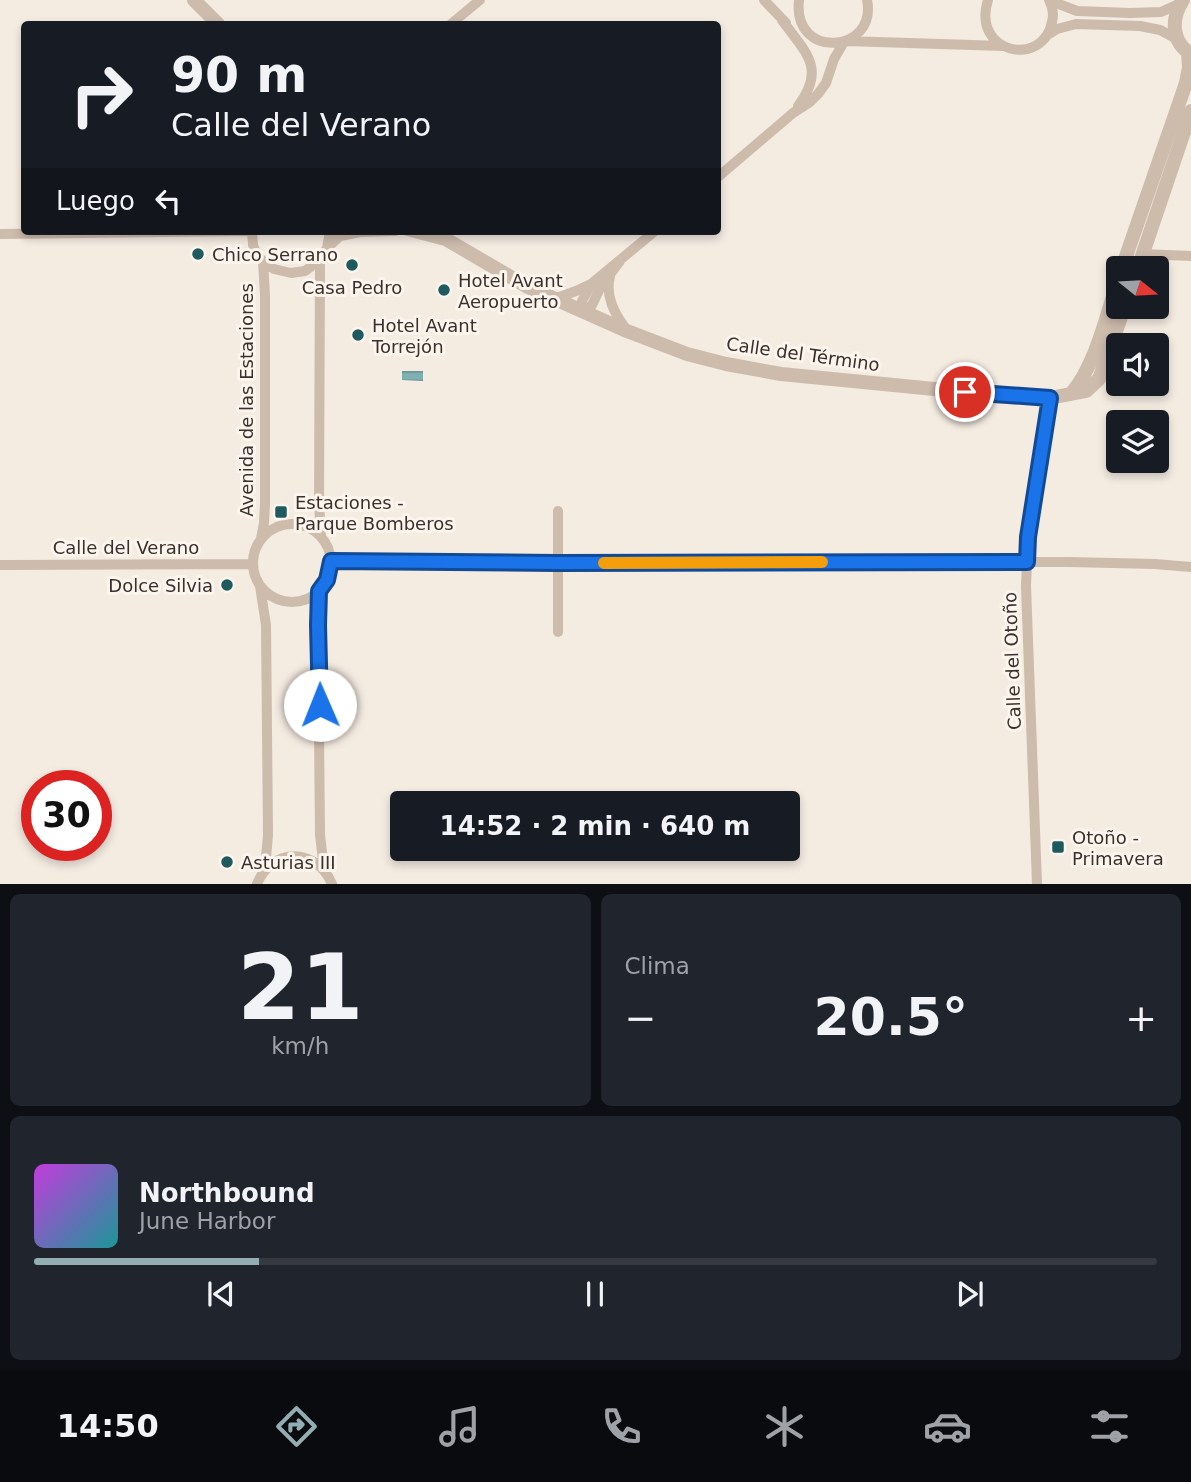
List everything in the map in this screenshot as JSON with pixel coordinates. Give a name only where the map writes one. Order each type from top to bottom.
[{"type":"street","points":[[194,0],[215,21]]},
{"type":"street","points":[[456,21],[480,0]]},
{"type":"street","points":[[764,0],[782,20],[811,63],[813,76],[805,97],[793,113]]},
{"type":"street","points":[[799,0],[800,21],[814,38]]},
{"type":"street","points":[[721,174],[818,94],[845,42],[863,27],[868,16],[867,0]]},
{"type":"street","points":[[988,0],[985,21],[988,31],[1003,46]]},
{"type":"street","points":[[782,20],[796,30],[833,44],[845,42],[1003,46],[1022,50],[1040,43],[1046,36],[1053,16],[1051,0]]},
{"type":"street","points":[[1051,0],[1077,11],[1130,13],[1161,12],[1182,1]]},
{"type":"street","points":[[1177,39],[1174,22],[1182,1]]},
{"type":"street","points":[[1046,36],[1064,26],[1076,24],[1147,26],[1177,39],[1189,53],[1185,83],[1126,256]]},
{"type":"street","points":[[1142,256],[1191,111]]},
{"type":"street","points":[[0,234],[21,234]]},
{"type":"street","name":"Avenida de las Estaciones","points":[[252,235],[257,255],[263,261],[265,295],[265,503],[261,539]]},
{"type":"street","points":[[327,248],[329,235]]},
{"type":"street","points":[[263,261],[274,269],[291,273],[304,271],[320,260],[327,248],[340,236],[345,235]]},
{"type":"street","points":[[422,235],[448,242]]},
{"type":"street","name":"Calle del Término","points":[[438,235],[526,286],[627,331],[687,354],[781,374],[1050,398],[1086,391],[1099,379],[1120,319]]},
{"type":"street","points":[[554,299],[591,284],[650,235]]},
{"type":"street","points":[[1169,258],[1191,256]]},
{"type":"street","points":[[320,260],[321,536]]},
{"type":"street","points":[[591,284],[582,301],[583,311],[592,305],[600,288],[620,261]]},
{"type":"street","points":[[611,275],[608,286],[613,309],[627,331]]},
{"type":"street","points":[[1071,394],[1089,367],[1106,316]]},
{"type":"street","name":"Calle del Otoño","points":[[1037,884],[1027,562],[1028,537],[1050,398]]},
{"type":"street","points":[[558,511],[558,632]]},
{"type":"street","points":[[294,524],[307,527],[321,536],[328,547],[331,561],[327,580],[319,591],[303,601],[290,602],[270,596],[260,586],[253,564],[255,551],[261,539],[274,528],[294,524]]},
{"type":"street","points":[[331,561],[1027,562],[1191,567]]},
{"type":"street","name":"Calle del Verano","points":[[0,565],[253,564]]},
{"type":"street","points":[[257,884],[265,869],[268,835],[266,625],[260,586]]},
{"type":"street","points":[[319,591],[320,835],[324,869],[332,884]]},
{"type":"street","points":[[265,869],[280,859],[301,856],[324,869]]},
{"type":"water","points":[[402,371],[423,371],[423,381],[402,380]]},
{"type":"slow traffic","points":[[604,563],[822,562]]},
{"type":"place","name":"Chico Serrano","points":[[198,254]]},
{"type":"place","name":"Casa Pedro","points":[[352,265]]},
{"type":"place","name":"Hotel Avant Aeropuerto","points":[[444,290]]},
{"type":"place","name":"Hotel Avant Torrejón","points":[[358,335]]},
{"type":"place","name":"Estaciones - Parque Bomberos","points":[[281,512]]},
{"type":"place","name":"Dolce Silvia","points":[[227,585]]},
{"type":"place","name":"Otoño - Primavera","points":[[1058,847]]},
{"type":"place","name":"Asturias III","points":[[227,862]]},
{"type":"route","points":[[320,705],[319,591],[327,580],[331,561],[1027,562],[1028,537],[1050,398],[965,392]]}]
